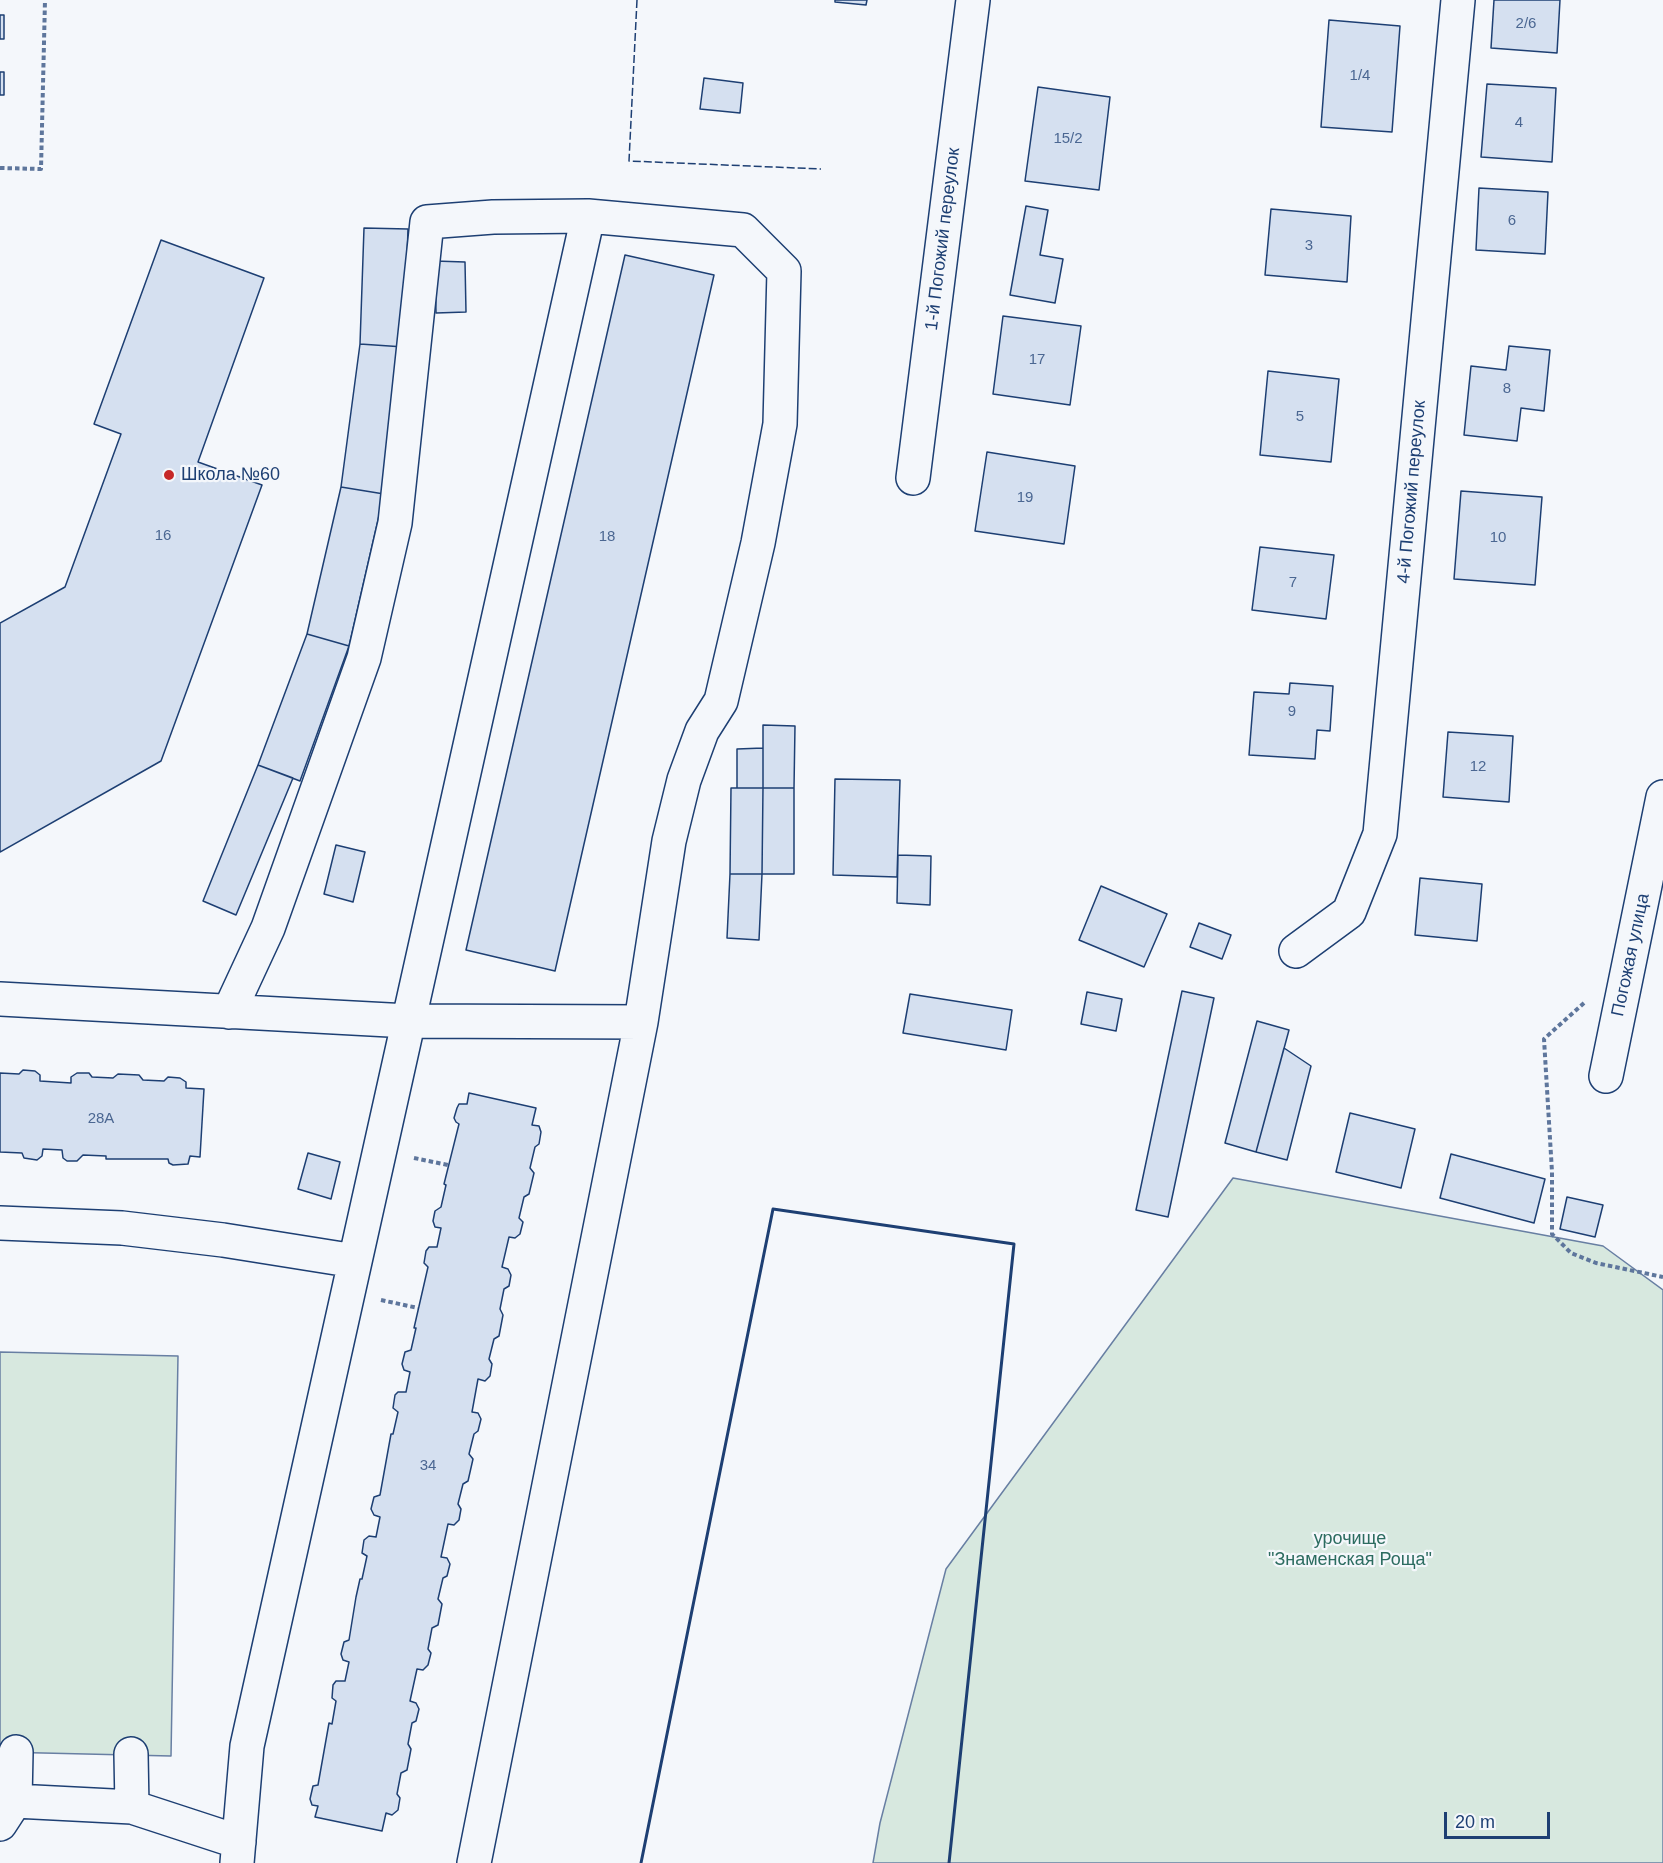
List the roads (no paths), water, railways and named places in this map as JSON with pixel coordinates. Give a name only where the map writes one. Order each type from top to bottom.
[{"type":"street","name":"1-й Погожий переулок","points":[[913,478],[973,0]]},
{"type":"street","name":"4-й Погожий переулок","points":[[1296,951],[1349,912],[1380,834],[1458,0]]},
{"type":"street","points":[[230,1012],[268,928],[364,658],[395,523],[427,222],[493,217],[588,216],[743,230],[784,271],[780,424],[759,543],[721,701],[702,730],[684,780],[669,841],[641,1022],[474,1863]]},
{"type":"street","points":[[16,1752],[8,1813],[132,1807],[238,1852],[247,1746],[588,216]]},
{"type":"street","name":"Погожая улица","points":[[1606,1076],[1663,797]]},
{"type":"street","points":[[0,999],[408,1021],[641,1022]]},
{"type":"street","points":[[0,1223],[122,1228],[223,1240],[355,1261]]},
{"type":"street","points":[[131,1754],[132,1807]]},
{"type":"place","name":"Школа №60","points":[[169,475]]},
{"type":"park label","name":"урочище \"Знаменская Роща\"","points":[[1350,1549]]}]
